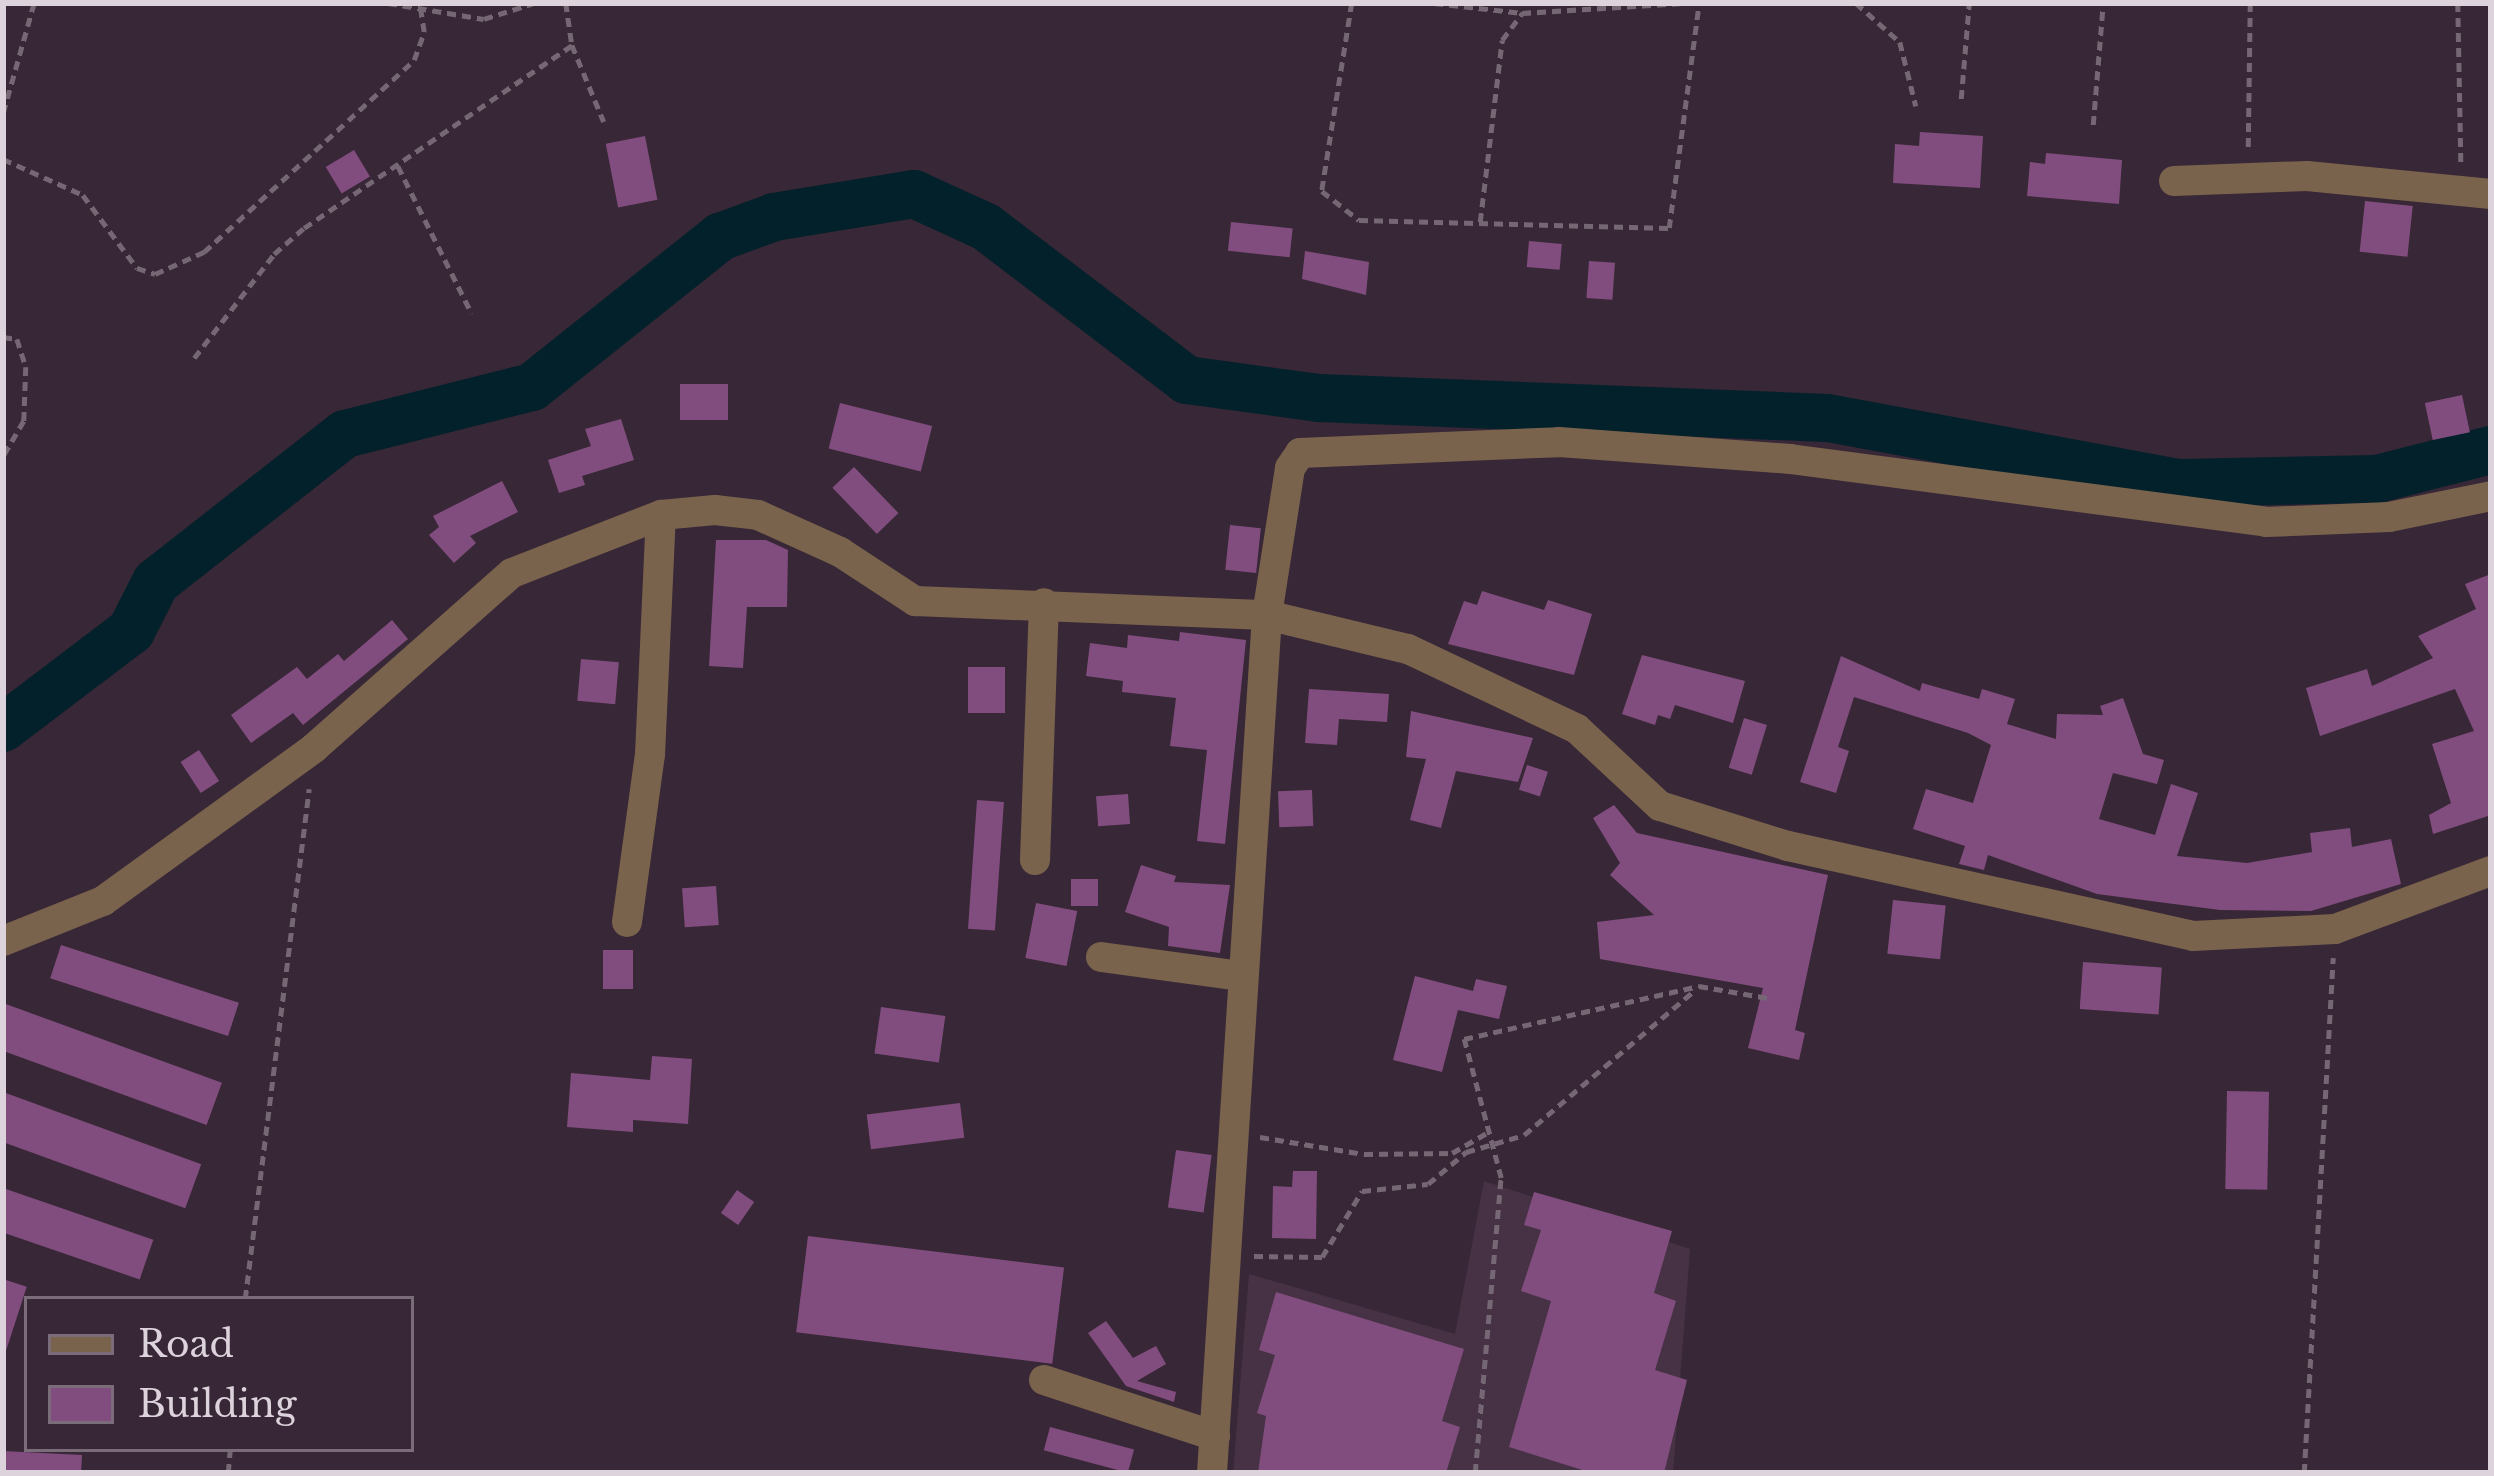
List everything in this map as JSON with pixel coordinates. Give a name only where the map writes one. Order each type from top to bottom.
[{"type":"street","points":[[2174,182],[2248,173],[2476,192]]},
{"type":"street","points":[[1212,1473],[1267,615],[1290,468],[1300,453],[1319,447],[1559,442],[1790,459],[2266,522],[2389,517],[2491,496]]},
{"type":"street","points":[[627,922],[650,755],[661,515]]},
{"type":"street","points":[[3,941],[103,902],[314,748],[512,573],[661,515],[758,515],[840,552],[915,601],[1267,615],[1408,649],[1495,685],[1577,729],[1660,806],[1788,846],[2193,937],[2335,929],[2491,871]]},
{"type":"street","points":[[1035,860],[1044,603]]},
{"type":"street","points":[[1101,957],[1242,976]]},
{"type":"street","points":[[1044,1380],[1215,1436]]},
{"type":"path","points":[[3,113],[34,3]]},
{"type":"path","points":[[388,3],[484,19],[534,3]]},
{"type":"path","points":[[566,3],[572,45],[604,122]]},
{"type":"path","points":[[1352,3],[1322,190],[1359,220],[1669,228],[1699,3]]},
{"type":"path","points":[[1434,3],[1522,13],[1684,3]]},
{"type":"path","points":[[1856,3],[1900,42],[1916,106]]},
{"type":"path","points":[[1960,99],[1969,3]]},
{"type":"path","points":[[2093,125],[2103,3]]},
{"type":"path","points":[[2248,173],[2250,3]]},
{"type":"path","points":[[2458,3],[2476,192]]},
{"type":"path","points":[[3,159],[82,195],[137,268],[155,274],[204,252],[414,61],[424,32],[420,8]]},
{"type":"path","points":[[1480,223],[1502,40],[1522,13]]},
{"type":"path","points":[[194,358],[274,254],[572,45]]},
{"type":"path","points":[[398,166],[472,314]]},
{"type":"path","points":[[3,337],[17,339],[26,367],[24,421],[3,457]]},
{"type":"path","points":[[245,1296],[314,748]]},
{"type":"path","points":[[2304,1473],[2335,929]]},
{"type":"path","points":[[1225,1256],[1322,1257],[1362,1191],[1428,1184],[1466,1152],[1524,1135],[1699,986]]},
{"type":"path","points":[[1475,1473],[1497,1145],[1486,1133],[1464,1039],[1699,986],[1768,998]]},
{"type":"path","points":[[1237,1133],[1364,1154],[1452,1153],[1486,1133]]},
{"type":"shaded area","points":[[1484,1181],[1690,1249],[1673,1473],[1233,1473],[1249,1274],[1455,1334]]},
{"type":"building","points":[[1920,132],[1983,136],[1980,188],[1893,183],[1895,144],[1919,146]]},
{"type":"building","points":[[645,136],[657,200],[618,207],[606,144]]},
{"type":"building","points":[[354,150],[370,177],[342,194],[326,167]]},
{"type":"building","points":[[2046,153],[2122,160],[2119,204],[2027,196],[2030,162],[2045,164]]},
{"type":"building","points":[[2365,201],[2413,206],[2407,257],[2360,252]]},
{"type":"building","points":[[1231,222],[1293,228],[1290,257],[1228,251]]},
{"type":"building","points":[[1529,241],[1562,244],[1560,270],[1527,267]]},
{"type":"building","points":[[1305,251],[1369,262],[1366,295],[1302,279]]},
{"type":"building","points":[[1589,261],[1615,263],[1612,300],[1586,298]]},
{"type":"building","points":[[680,384],[728,384],[728,420],[680,420]]},
{"type":"building","points":[[2462,395],[2470,432],[2433,440],[2425,403]]},
{"type":"building","points":[[840,403],[932,426],[921,472],[829,449]]},
{"type":"building","points":[[621,419],[634,460],[582,476],[585,485],[559,493],[548,460],[591,446],[585,429]]},
{"type":"building","points":[[854,467],[898,513],[877,534],[832,488]]},
{"type":"building","points":[[502,481],[518,512],[470,536],[476,543],[454,563],[429,535],[439,527],[433,516]]},
{"type":"building","points":[[1230,525],[1261,528],[1256,573],[1225,570]]},
{"type":"building","points":[[716,540],[766,540],[788,550],[787,607],[747,607],[743,668],[709,666]]},
{"type":"building","points":[[2491,574],[2491,815],[2433,834],[2429,815],[2451,803],[2432,744],[2474,731],[2455,689],[2320,736],[2306,688],[2367,669],[2372,686],[2433,658],[2418,636],[2476,609],[2465,584]]},
{"type":"building","points":[[1482,591],[1544,610],[1548,600],[1592,614],[1574,675],[1448,644],[1464,601],[1477,605]]},
{"type":"building","points":[[392,620],[408,639],[303,725],[293,713],[251,743],[231,715],[297,667],[307,679],[338,654],[344,661]]},
{"type":"building","points":[[1180,632],[1246,640],[1225,844],[1197,841],[1207,750],[1170,746],[1176,698],[1122,692],[1123,681],[1086,676],[1090,643],[1127,648],[1128,635],[1179,641]]},
{"type":"building","points":[[1642,655],[1745,681],[1733,723],[1675,705],[1670,719],[1658,715],[1655,725],[1622,714]]},
{"type":"building","points":[[1841,656],[1920,691],[1922,683],[1979,699],[1982,689],[2015,699],[2007,724],[2056,739],[2057,714],[2103,715],[2100,706],[2123,698],[2143,754],[2164,760],[2157,784],[2113,773],[2099,819],[2155,835],[2171,784],[2198,793],[2177,856],[2247,863],[2312,852],[2310,833],[2350,828],[2352,847],[2391,839],[2401,884],[2311,911],[2220,910],[2097,894],[1988,855],[1984,870],[1959,864],[1965,846],[1913,829],[1926,789],[1973,803],[1991,745],[1968,733],[1854,697],[1838,747],[1849,751],[1836,793],[1800,782]]},
{"type":"building","points":[[581,659],[619,662],[615,704],[577,701]]},
{"type":"building","points":[[968,667],[1005,667],[1005,713],[968,713]]},
{"type":"building","points":[[1309,689],[1389,694],[1387,722],[1339,719],[1337,745],[1305,743]]},
{"type":"building","points":[[1411,711],[1533,738],[1518,782],[1456,771],[1441,828],[1410,820],[1426,759],[1406,757]]},
{"type":"building","points":[[1744,718],[1767,725],[1752,775],[1729,768]]},
{"type":"building","points":[[199,750],[219,781],[201,793],[181,762]]},
{"type":"building","points":[[1527,765],[1548,772],[1540,797],[1519,790]]},
{"type":"building","points":[[1312,790],[1313,826],[1279,827],[1278,791]]},
{"type":"building","points":[[1128,794],[1130,824],[1098,826],[1096,796]]},
{"type":"building","points":[[977,800],[1004,802],[995,931],[968,929]]},
{"type":"building","points":[[1614,805],[1637,833],[1828,875],[1795,1030],[1805,1033],[1799,1060],[1748,1048],[1763,988],[1600,959],[1597,922],[1654,915],[1610,875],[1620,863],[1593,818]]},
{"type":"building","points":[[1141,865],[1176,876],[1174,882],[1230,885],[1220,953],[1168,946],[1169,927],[1125,912]]},
{"type":"building","points":[[1071,879],[1098,879],[1098,906],[1071,906]]},
{"type":"building","points":[[716,886],[719,925],[685,927],[682,888]]},
{"type":"building","points":[[1893,900],[1946,906],[1940,959],[1887,954]]},
{"type":"building","points":[[1036,903],[1077,911],[1067,966],[1025,958]]},
{"type":"building","points":[[61,945],[239,1003],[228,1036],[50,978]]},
{"type":"building","points":[[603,950],[633,950],[633,989],[603,989]]},
{"type":"building","points":[[2083,962],[2162,968],[2159,1014],[2080,1009]]},
{"type":"building","points":[[1415,976],[1473,991],[1476,979],[1507,986],[1499,1019],[1458,1010],[1442,1072],[1393,1060]]},
{"type":"building","points":[[3,1003],[222,1083],[207,1125],[3,1051]]},
{"type":"building","points":[[881,1007],[945,1016],[939,1063],[874,1054]]},
{"type":"building","points":[[652,1056],[692,1059],[688,1124],[633,1120],[633,1132],[567,1127],[571,1073],[650,1080]]},
{"type":"building","points":[[2227,1091],[2269,1092],[2267,1190],[2225,1189]]},
{"type":"building","points":[[3,1092],[201,1164],[185,1208],[3,1142]]},
{"type":"building","points":[[960,1103],[964,1138],[871,1149],[867,1114]]},
{"type":"building","points":[[1176,1150],[1212,1155],[1204,1212],[1168,1207]]},
{"type":"building","points":[[1293,1171],[1317,1171],[1316,1239],[1272,1238],[1273,1186],[1292,1187]]},
{"type":"building","points":[[3,1188],[153,1240],[140,1279],[3,1232]]},
{"type":"building","points":[[737,1190],[754,1202],[738,1225],[721,1213]]},
{"type":"building","points":[[1534,1192],[1672,1231],[1654,1293],[1676,1301],[1655,1370],[1687,1380],[1664,1473],[1592,1473],[1509,1447],[1551,1301],[1521,1291],[1541,1230],[1524,1225]]},
{"type":"building","points":[[808,1236],[1064,1267],[1052,1364],[796,1332]]},
{"type":"building","points":[[3,1279],[27,1287],[3,1360]]},
{"type":"building","points":[[1276,1292],[1464,1349],[1442,1421],[1460,1427],[1446,1473],[1258,1473],[1266,1416],[1257,1413],[1275,1355],[1259,1350]]},
{"type":"building","points":[[1106,1321],[1133,1358],[1156,1346],[1166,1364],[1137,1381],[1176,1392],[1174,1402],[1126,1386],[1088,1333]]},
{"type":"building","points":[[1050,1427],[1134,1450],[1128,1473],[1044,1450]]},
{"type":"building","points":[[3,1451],[82,1455],[81,1473],[3,1473]]},
{"type":"waterway","points":[[3,728],[131,631],[156,582],[345,434],[532,387],[720,237],[774,217],[914,194],[986,227],[1187,380],[1319,398],[1828,418],[2180,483],[2377,479],[2491,450]]}]
